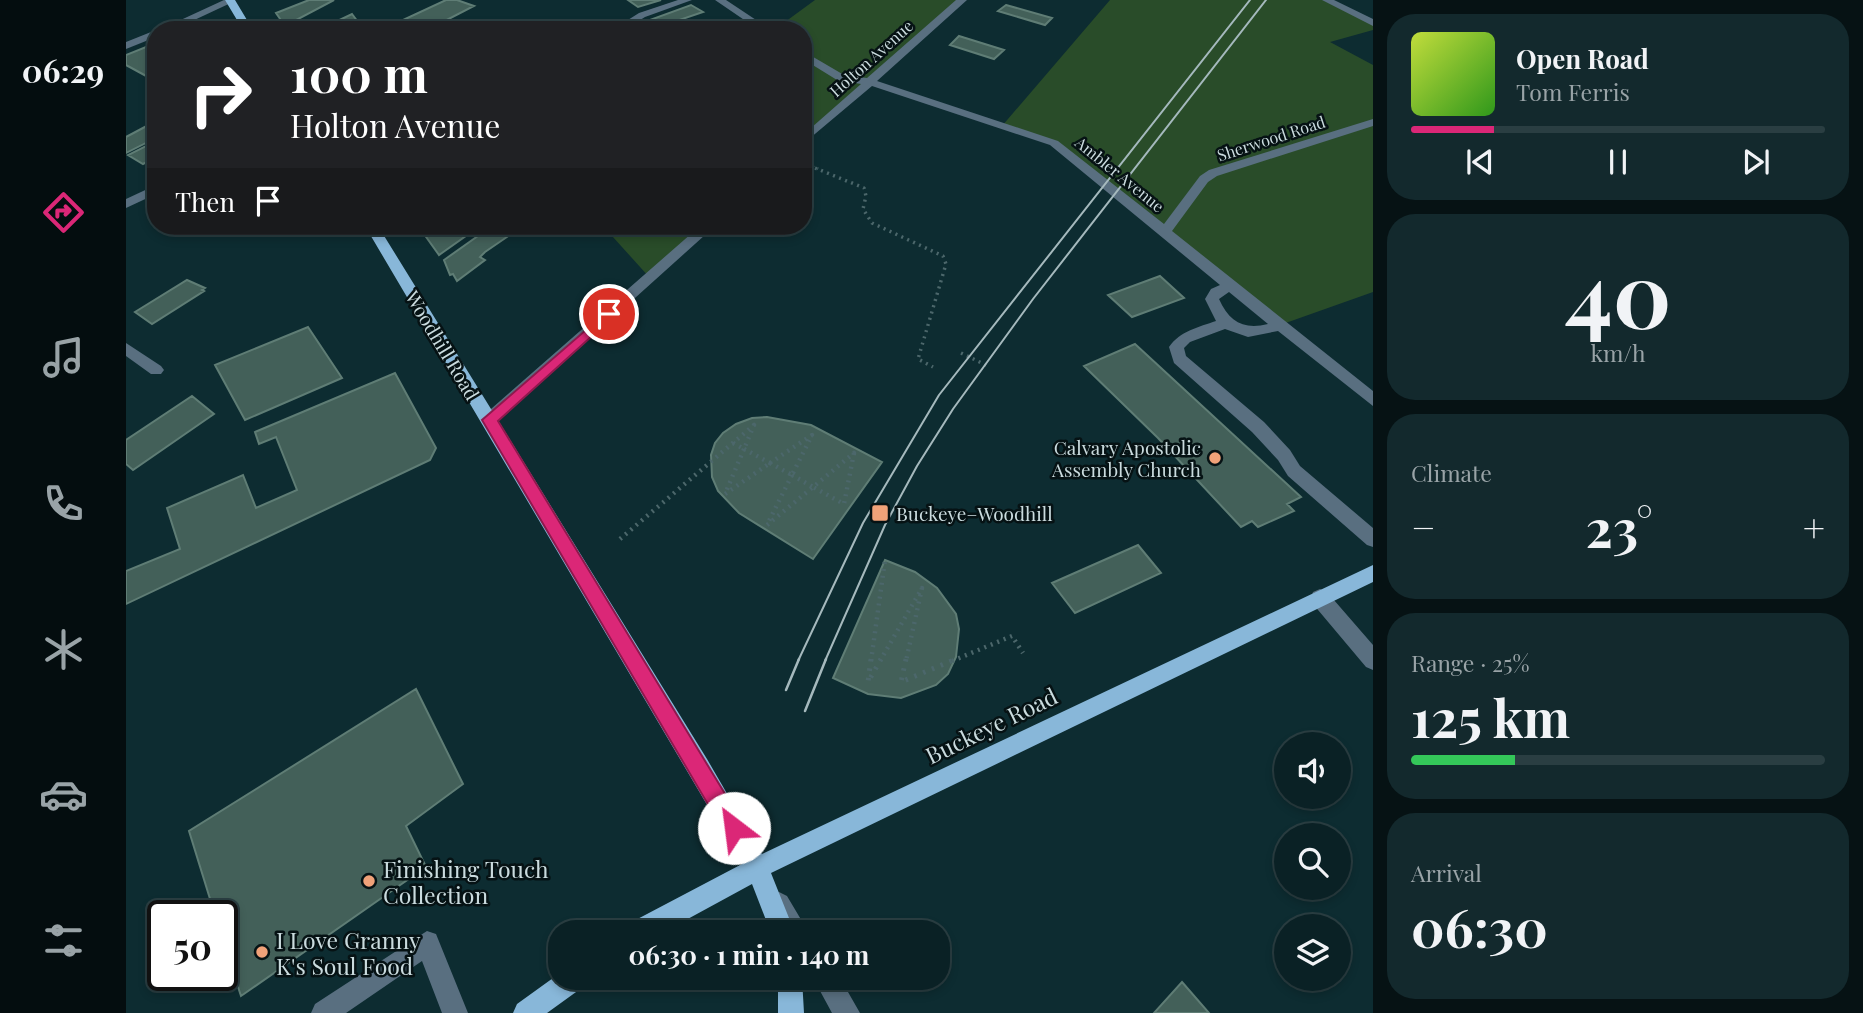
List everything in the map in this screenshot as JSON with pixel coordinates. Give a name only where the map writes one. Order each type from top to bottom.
[{"type":"main road","points":[[230,1],[242,21]]},
{"type":"main road","name":"Woodhill Road","points":[[376,235],[757,868]]},
{"type":"main road","name":"Buckeye Road","points":[[661,920],[757,868],[1373,573]]},
{"type":"main road","points":[[757,868],[778,920]]},
{"type":"main road","points":[[526,1013],[558,990]]},
{"type":"main road","points":[[790,990],[791,1013]]},
{"type":"street","points":[[632,21],[687,0]]},
{"type":"street","points":[[720,0],[752,21]]},
{"type":"street","name":"Holton Avenue","points":[[812,133],[962,0]]},
{"type":"street","points":[[1327,0],[1373,23]]},
{"type":"street","points":[[184,21],[230,1]]},
{"type":"street","points":[[126,46],[147,37]]},
{"type":"street","name":"Ambler Avenue","points":[[812,60],[841,78],[871,82],[1054,144],[1280,326],[1369,391]]},
{"type":"street","name":"Sherwood Road","points":[[1164,233],[1204,178],[1213,173],[1373,121]]},
{"type":"street","points":[[126,204],[147,194]]},
{"type":"street","points":[[489,420],[698,235]]},
{"type":"street","points":[[1230,286],[1216,292],[1212,299],[1216,311],[1228,322],[1240,331],[1251,334],[1261,334],[1280,326]]},
{"type":"street","points":[[1228,322],[1185,338],[1176,347],[1179,359],[1258,427],[1284,455],[1294,471],[1373,539]]},
{"type":"street","points":[[126,348],[156,370]]},
{"type":"street","points":[[1320,598],[1373,660]]},
{"type":"street","name":"Woodhill Road","points":[[757,868],[789,920]]},
{"type":"street","points":[[324,1013],[428,943],[456,1013]]},
{"type":"street","points":[[833,990],[847,1013]]},
{"type":"path","points":[[812,166],[864,188],[866,197],[863,209],[872,223],[943,256],[946,264],[918,359],[933,367]]},
{"type":"path","points":[[961,354],[990,367]]},
{"type":"path","points":[[620,539],[754,425],[744,449],[725,494],[770,463],[812,435],[792,475],[767,524],[813,487],[834,470],[854,453],[844,503],[813,487],[792,475],[770,463],[744,449],[733,443]]},
{"type":"path","points":[[885,560],[868,682],[922,588],[901,682],[1012,636],[1023,653]]},
{"type":"green space","points":[[815,0],[962,0],[812,133],[812,21],[786,21]]},
{"type":"green space","points":[[1110,0],[1327,0],[1373,23],[1373,30],[1330,42],[1373,65],[1373,292],[1280,325],[1054,143],[1002,126]]},
{"type":"green space","points":[[611,235],[698,235],[650,278]]},
{"type":"building","points":[[309,0],[334,0],[294,21],[282,21],[276,13]]},
{"type":"building","points":[[446,0],[457,0],[474,6],[445,21],[403,20]]},
{"type":"building","points":[[628,0],[661,0],[638,7]]},
{"type":"building","points":[[691,5],[703,12],[677,21],[647,21]]},
{"type":"building","points":[[1006,5],[1052,18],[1045,25],[998,11]]},
{"type":"building","points":[[352,14],[357,21],[337,21]]},
{"type":"building","points":[[959,36],[1004,50],[994,59],[950,45]]},
{"type":"building","points":[[147,47],[147,76],[126,65],[126,55]]},
{"type":"building","points":[[147,126],[147,142],[126,153],[126,137]]},
{"type":"building","points":[[147,146],[147,162],[143,164],[128,155]]},
{"type":"building","points":[[425,235],[467,235],[439,255]]},
{"type":"building","points":[[479,235],[510,235],[485,252],[480,257],[485,260],[457,281],[453,274],[450,275],[444,260]]},
{"type":"building","points":[[1160,276],[1184,298],[1132,317],[1108,295]]},
{"type":"building","points":[[187,280],[205,288],[202,290],[204,291],[152,324],[135,312]]},
{"type":"building","points":[[308,327],[342,378],[245,420],[215,365]]},
{"type":"building","points":[[1135,344],[1301,497],[1287,504],[1294,511],[1258,527],[1252,521],[1241,527],[1158,438],[1084,366]]},
{"type":"building","points":[[395,373],[436,448],[430,460],[126,604],[126,571],[180,549],[167,508],[243,475],[256,508],[297,490],[276,437],[259,444],[255,432]]},
{"type":"building","points":[[192,396],[214,414],[133,470],[126,464],[126,440]]},
{"type":"building","points":[[767,417],[811,425],[882,462],[813,559],[739,513],[718,491],[712,477],[711,455],[715,443],[723,433],[752,418]]},
{"type":"building","points":[[1138,545],[1161,573],[1075,613],[1052,583]]},
{"type":"building","points":[[885,560],[915,572],[937,588],[956,614],[959,629],[956,657],[948,674],[936,685],[901,698],[868,694],[833,678]]},
{"type":"building","points":[[416,689],[463,784],[406,826],[426,867],[241,996],[238,987],[238,900],[210,900],[189,831]]},
{"type":"building","points":[[1182,982],[1209,1013],[1154,1013]]},
{"type":"tram line","points":[[798,661],[863,523],[939,395],[1250,0]]},
{"type":"tram line","points":[[825,661],[885,525],[917,466],[953,409],[1033,299],[1266,0]]},
{"type":"tram line","points":[[786,690],[799,659]]},
{"type":"tram line","points":[[805,711],[826,659]]},
{"type":"place","name":"Calvary Apostolic Assembly Church","points":[[1215,458]]},
{"type":"place","name":"Buckeye–Woodhill","points":[[880,513]]},
{"type":"place","name":"Finishing Touch Collection","points":[[369,881]]},
{"type":"place","name":"I Love Granny K's Soul Food","points":[[262,952]]},
{"type":"route","points":[[609,314],[489,420],[734,828]]}]
